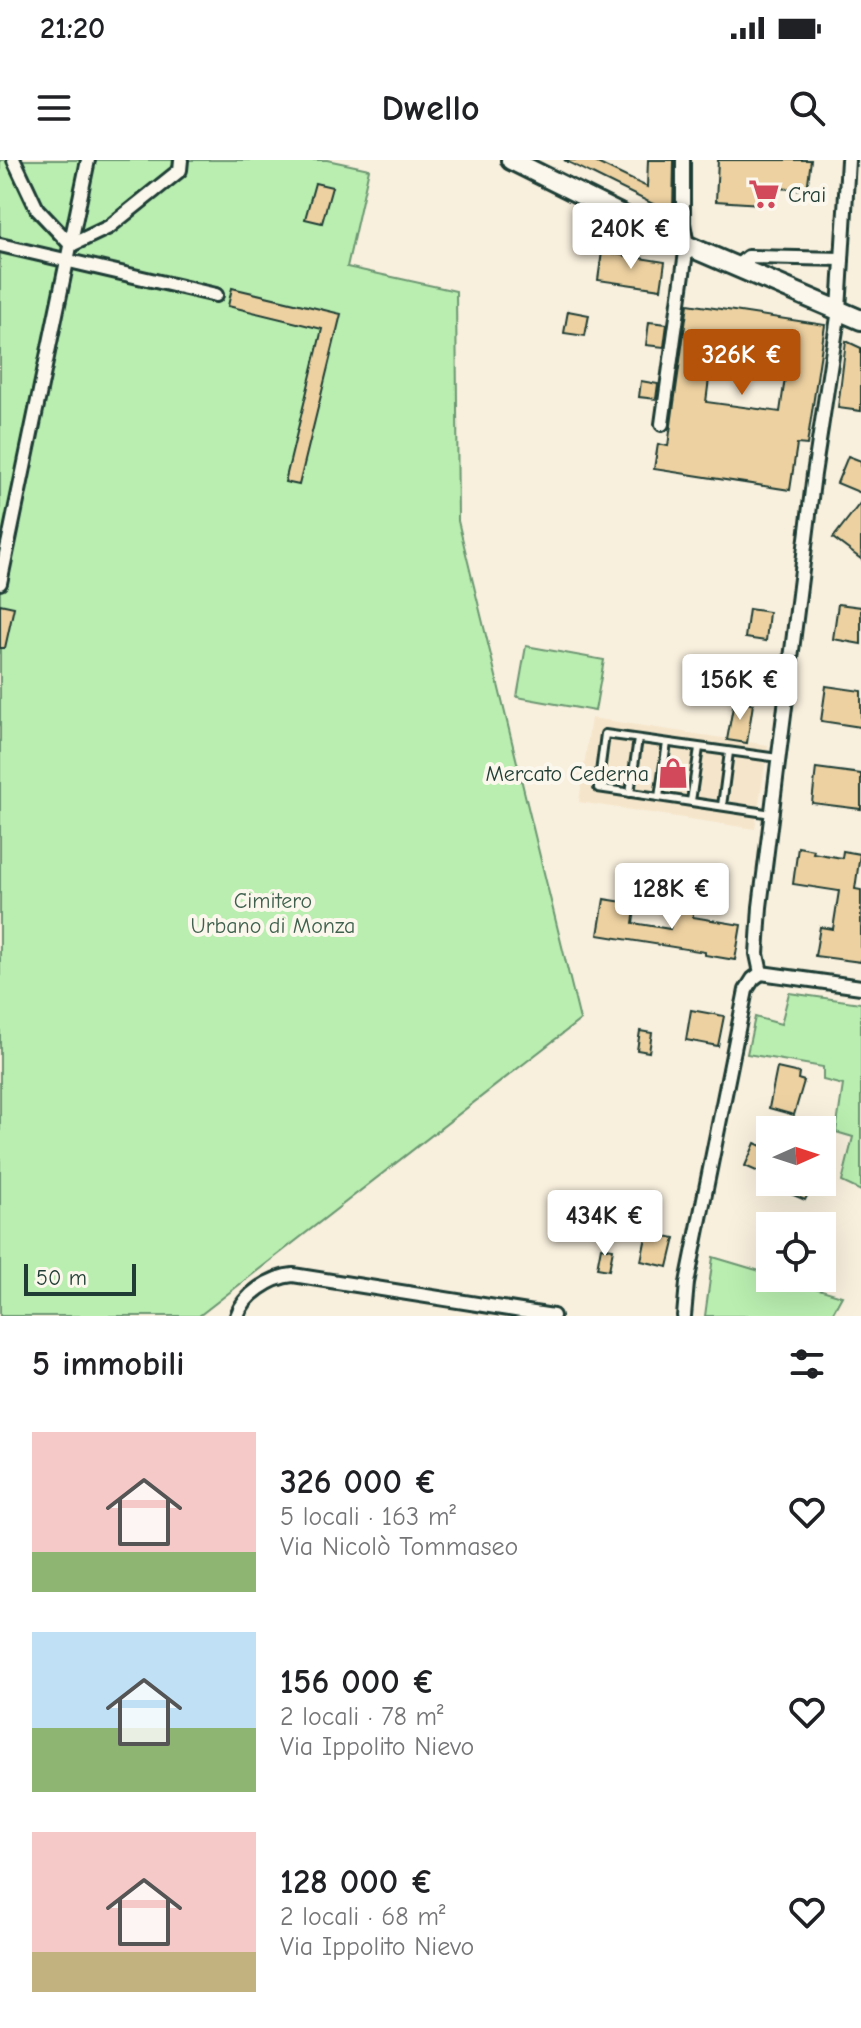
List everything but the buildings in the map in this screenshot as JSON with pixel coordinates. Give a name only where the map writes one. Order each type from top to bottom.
[{"type":"street","points":[[14,160],[37,209],[71,245]]},
{"type":"street","points":[[0,583],[88,160]]},
{"type":"street","points":[[71,245],[109,227],[180,170],[181,160]]},
{"type":"street","points":[[511,160],[687,245],[861,320]]},
{"type":"street","points":[[662,424],[687,245],[683,223],[683,160]]},
{"type":"street","points":[[761,973],[757,954],[778,758],[816,459],[839,310],[848,160]]},
{"type":"street","points":[[0,245],[216,295]]},
{"type":"street","points":[[737,266],[748,257],[842,259]]},
{"type":"street","points":[[839,310],[861,314]]},
{"type":"street","points":[[684,1316],[687,1283],[746,990],[761,973],[861,987]]},
{"type":"street","points":[[237,1316],[239,1309],[256,1290],[281,1276],[293,1275],[553,1316]]},
{"type":"lane","points":[[772,814],[598,788],[605,734],[778,758]]},
{"type":"lane","points":[[630,793],[638,739]]},
{"type":"lane","points":[[659,797],[667,743]]},
{"type":"lane","points":[[691,801],[699,748]]},
{"type":"lane","points":[[722,806],[729,752]]},
{"type":"shaded area","name":"Mercato Cederna","points":[[591,718],[768,745],[755,829],[579,802]]},
{"type":"green space","name":"Cimitero Urbano di Monza","points":[[0,160],[327,160],[369,169],[347,267],[456,291],[458,521],[580,1020],[199,1316],[0,1316]]},
{"type":"green space","points":[[526,646],[604,660],[595,711],[517,697]]},
{"type":"green space","points":[[789,993],[861,1003],[861,1191],[842,1182],[853,1137],[836,1132],[843,1085],[823,1080],[823,1067],[747,1054],[755,1017],[781,1024]]},
{"type":"green space","points":[[713,1257],[756,1270],[756,1292],[829,1292],[842,1296],[831,1316],[705,1316]]},
{"type":"place","name":"Crai","points":[[764,194]]},
{"type":"place","name":"Mercato Cederna","points":[[673,773]]}]
